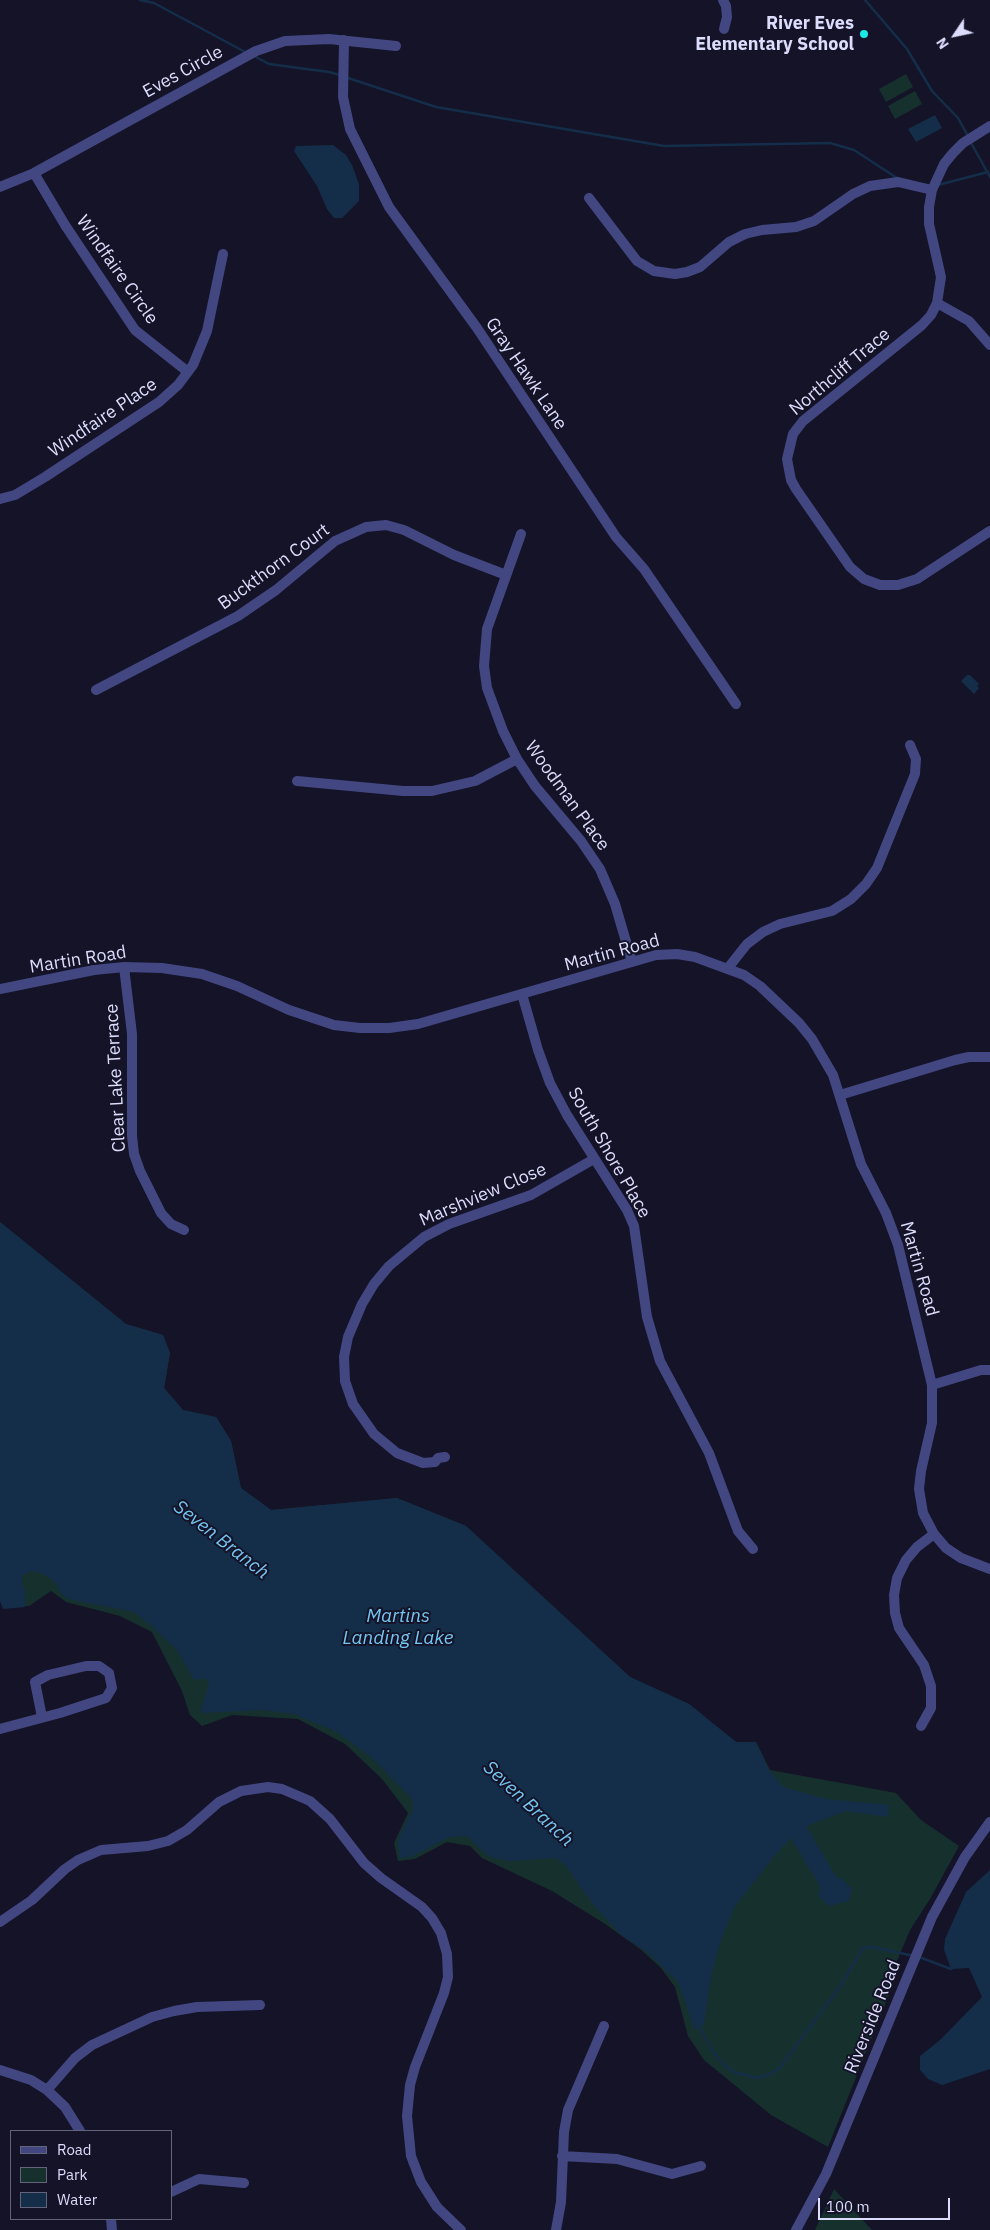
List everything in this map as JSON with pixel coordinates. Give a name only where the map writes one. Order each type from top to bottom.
[{"type":"street","points":[[723,0],[726,6],[727,18],[724,29]]},
{"type":"street","name":"Eves Circle","points":[[0,187],[34,173],[256,51],[285,40],[329,39],[396,46]]},
{"type":"street","name":"Gray Hawk Lane","points":[[344,40],[343,97],[350,129],[389,207],[477,328],[616,537],[644,569],[736,704]]},
{"type":"street","name":"Northcliff Trace","points":[[990,126],[963,143],[953,153],[940,170],[932,190],[929,224],[941,278],[937,303],[931,315],[922,325],[803,421],[793,434],[788,449],[788,469],[796,490],[850,567],[864,579],[880,584],[898,585],[916,579],[990,531]]},
{"type":"street","name":"Windfaire Circle","points":[[34,173],[65,225],[135,330],[188,372]]},
{"type":"street","points":[[589,198],[637,261],[654,271],[674,274],[687,272],[700,266],[730,242],[745,234],[762,230],[796,227],[814,221],[853,194],[870,186],[898,182],[932,190]]},
{"type":"street","name":"Windfaire Place","points":[[0,499],[15,495],[45,478],[159,402],[178,385],[188,372],[207,332],[223,254]]},
{"type":"street","points":[[937,303],[969,321],[990,345]]},
{"type":"street","name":"Buckthorn Court","points":[[96,690],[238,616],[276,590],[335,541],[366,527],[386,526],[404,530],[454,555],[506,575]]},
{"type":"street","name":"Woodman Place","points":[[521,534],[487,629],[484,666],[487,688],[503,731],[517,759],[535,786],[581,841],[600,869],[615,904],[632,962]]},
{"type":"street","points":[[728,968],[747,944],[763,932],[780,924],[832,911],[851,899],[866,884],[877,868],[915,774],[916,759],[910,745]]},
{"type":"street","points":[[297,781],[403,791],[432,791],[475,780],[517,759]]},
{"type":"street","name":"Martin Road","points":[[0,989],[94,970],[124,967],[162,968],[202,974],[237,986],[308,1018],[334,1025],[360,1028],[389,1028],[418,1024],[656,955],[677,954],[695,957],[728,968],[760,986],[799,1023],[823,1057],[840,1095],[861,1164],[886,1213],[898,1246],[932,1385],[932,1423],[921,1471],[919,1489],[923,1513],[934,1534],[946,1548],[961,1558],[990,1569]]},
{"type":"street","name":"Clear Lake Terrace","points":[[124,967],[132,1034],[132,1136],[134,1154],[140,1171],[161,1213],[171,1224],[184,1230]]},
{"type":"street","name":"South Shore Place","points":[[522,994],[538,1050],[550,1082],[567,1116],[627,1210],[634,1226],[647,1317],[660,1361],[709,1453],[738,1530],[753,1549]]},
{"type":"street","points":[[840,1095],[955,1060],[969,1057],[990,1057]]},
{"type":"street","name":"Marshview Close","points":[[445,1457],[438,1458],[435,1462],[423,1463],[397,1453],[374,1434],[353,1404],[345,1381],[344,1357],[348,1337],[362,1304],[374,1284],[389,1266],[424,1237],[449,1224],[531,1195],[594,1159]]},
{"type":"street","points":[[932,1385],[981,1370],[990,1370]]},
{"type":"street","points":[[921,1726],[931,1708],[931,1686],[924,1666],[899,1628],[895,1613],[894,1596],[897,1578],[906,1560],[917,1547],[934,1534]]},
{"type":"street","points":[[0,1730],[106,1698],[112,1688],[109,1673],[99,1666],[86,1666],[48,1675],[35,1682],[42,1717]]},
{"type":"street","points":[[0,1922],[32,1900],[65,1869],[78,1860],[102,1850],[148,1846],[168,1841],[188,1830],[219,1802],[241,1791],[268,1787],[282,1789],[310,1801],[330,1819],[364,1863],[380,1878],[422,1907],[432,1918],[441,1933],[447,1954],[448,1977],[444,1993],[415,2067],[410,2086],[407,2116],[411,2156],[421,2182],[437,2207],[461,2230]]},
{"type":"street","name":"Riverside Road","points":[[796,2230],[826,2174],[927,1928],[951,1880],[990,1822]]},
{"type":"street","points":[[47,2090],[69,2064],[92,2045],[152,2017],[197,2007],[260,2006]]},
{"type":"street","points":[[556,2230],[561,2202],[562,2156],[568,2110],[604,2026]]},
{"type":"street","points":[[0,2070],[15,2073],[47,2090],[64,2107],[79,2130]]},
{"type":"street","points":[[562,2156],[617,2159],[672,2174],[701,2166]]},
{"type":"street","points":[[172,2192],[199,2179],[244,2182]]},
{"type":"green space","points":[[906,74],[913,87],[886,102],[879,89]]},
{"type":"green space","points":[[915,91],[922,104],[895,119],[888,106]]},
{"type":"green space","name":"Martins Landing Lake","points":[[0,1222],[126,1324],[163,1335],[170,1353],[164,1388],[183,1410],[216,1417],[231,1441],[241,1488],[271,1510],[397,1498],[466,1526],[630,1677],[689,1704],[736,1742],[756,1742],[770,1770],[896,1793],[921,1820],[959,1846],[930,1899],[910,1930],[894,1968],[891,1990],[828,2147],[771,2115],[704,2060],[688,2036],[675,1987],[661,1968],[639,1948],[602,1922],[552,1891],[482,1858],[470,1846],[447,1842],[415,1859],[398,1861],[394,1843],[408,1813],[382,1779],[345,1744],[298,1719],[232,1715],[202,1726],[190,1715],[182,1691],[152,1632],[120,1616],[66,1602],[51,1591],[29,1606],[5,1606],[0,1600]]},
{"type":"green space","points":[[834,2189],[872,2230],[815,2230]]},
{"type":"water","points":[[935,115],[942,128],[916,142],[908,129]]},
{"type":"water","points":[[333,145],[346,155],[359,184],[359,201],[342,218],[334,218],[327,209],[317,186],[294,151],[296,146]]},
{"type":"water","points":[[967,675],[970,675],[979,684],[977,686],[979,688],[974,694],[961,681]]},
{"type":"water","name":"Martins Landing Lake","points":[[0,1222],[126,1324],[163,1335],[170,1353],[164,1388],[183,1410],[216,1417],[231,1441],[241,1488],[271,1510],[397,1498],[466,1526],[630,1677],[689,1704],[736,1742],[756,1742],[769,1770],[783,1787],[826,1799],[889,1805],[888,1817],[846,1811],[806,1826],[836,1877],[842,1879],[852,1889],[849,1901],[829,1906],[818,1896],[821,1888],[791,1838],[735,1906],[721,1940],[712,1971],[704,2024],[695,2030],[678,1982],[647,1952],[622,1936],[592,1903],[565,1865],[555,1858],[508,1861],[488,1856],[467,1836],[450,1837],[411,1857],[400,1858],[398,1840],[413,1809],[412,1799],[371,1757],[337,1732],[294,1714],[263,1710],[203,1713],[201,1710],[209,1683],[205,1678],[194,1680],[177,1650],[147,1622],[134,1612],[68,1599],[60,1592],[57,1584],[41,1573],[31,1571],[22,1576],[22,1585],[25,1590],[25,1607],[3,1609],[0,1601]]},
{"type":"water","points":[[990,1870],[990,2069],[942,2085],[928,2079],[920,2070],[920,2056],[940,2040],[982,1997],[969,1968],[951,1969],[944,1950],[945,1939],[966,1892]]},
{"type":"waterway","points":[[140,0],[154,3],[247,53]]},
{"type":"waterway","points":[[865,0],[907,49],[932,91],[958,118],[968,136]]},
{"type":"waterway","points":[[254,56],[269,64],[340,75]]},
{"type":"waterway","points":[[345,77],[436,107],[664,146],[830,143],[854,150],[897,178]]},
{"type":"waterway","points":[[970,141],[990,177]]},
{"type":"waterway","points":[[938,185],[988,172]]},
{"type":"waterway","name":"Seven Branch","points":[[699,2025],[711,2049],[721,2062],[734,2072],[757,2078],[771,2074],[780,2067],[839,1988],[863,1948],[872,1947],[914,1956]]},
{"type":"waterway","name":"Seven Branch","points":[[919,1957],[951,1969],[954,1967]]},
{"type":"place","name":"River Eves Elementary School","points":[[864,34]]}]
